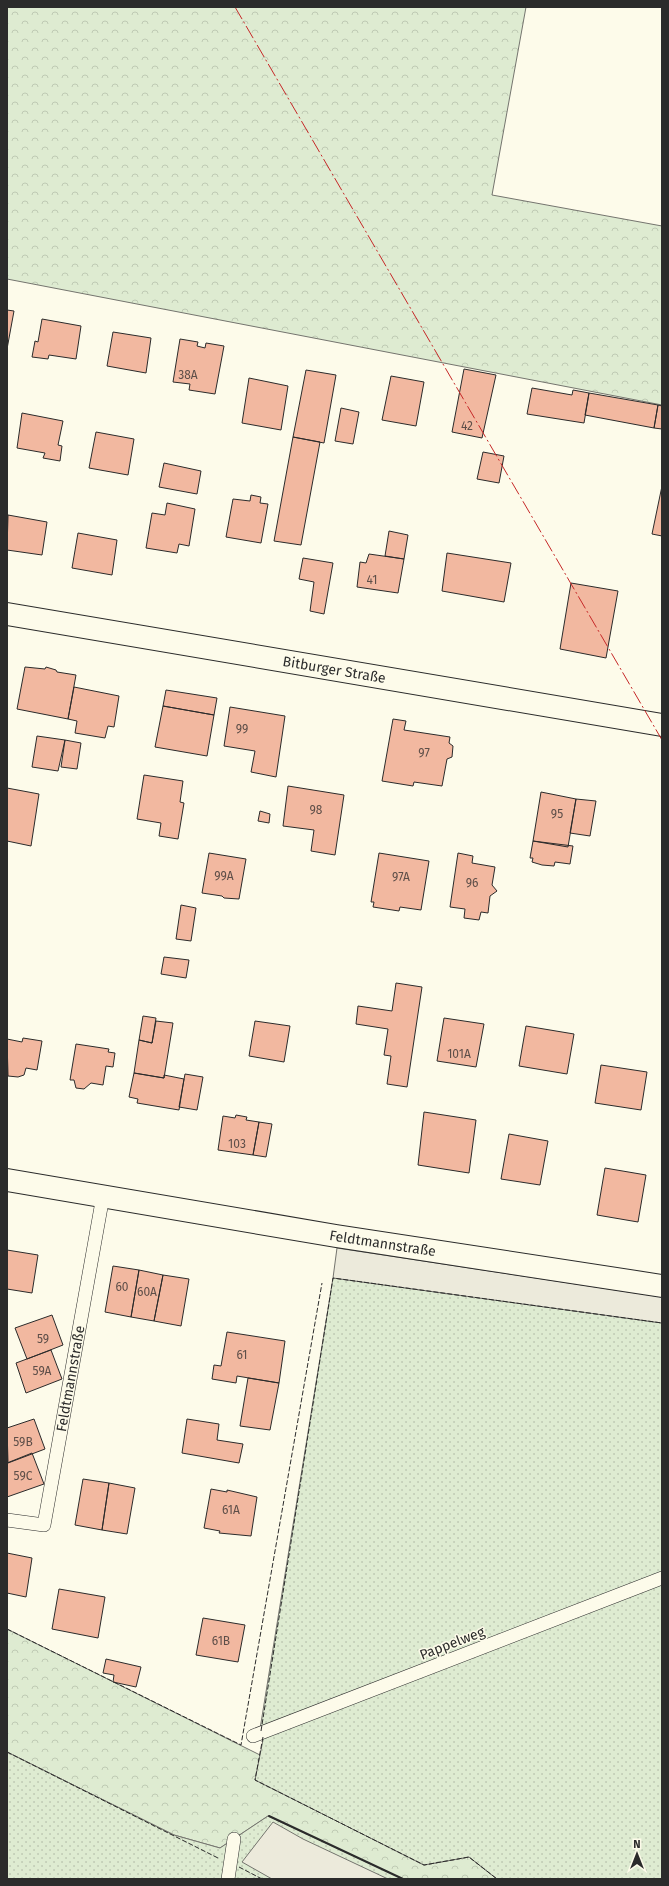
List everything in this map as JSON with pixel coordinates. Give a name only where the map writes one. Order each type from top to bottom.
[{"type":"street","name":"Bitburger Straße","points":[[7,614],[662,725]]},
{"type":"street","name":"Feldtmannstraße","points":[[7,1180],[336,1236],[662,1286]]},
{"type":"lane","name":"Feldtmannstraße","points":[[7,1520],[44,1525],[103,1196]]},
{"type":"lane","name":"Pappelweg","points":[[253,1736],[662,1578]]},
{"type":"lane","points":[[228,1879],[234,1839]]},
{"type":"green space","points":[[7,7],[526,7],[492,195],[662,226],[662,405],[7,279]]},
{"type":"green space","points":[[333,1278],[662,1323],[662,1879],[497,1879],[469,1857],[424,1865],[255,1780],[263,1740],[260,1729]]},
{"type":"green space","points":[[7,1629],[260,1755],[256,1780],[424,1865],[469,1857],[497,1879],[403,1879],[268,1816],[220,1848],[174,1835],[7,1752]]},
{"type":"green space","points":[[7,1752],[174,1835],[220,1848],[268,1816],[403,1879],[7,1879]]},
{"type":"shaded area","points":[[337,1248],[662,1297],[662,1323],[333,1278]]},
{"type":"shaded area","points":[[273,1822],[303,1839],[388,1879],[272,1879],[242,1862]]},
{"type":"building","points":[[7,310],[14,311],[7,349]]},
{"type":"building","points":[[42,319],[81,326],[76,359],[49,355],[48,359],[32,357],[35,341],[38,342]]},
{"type":"building","points":[[113,332],[151,338],[146,373],[107,366]]},
{"type":"building","points":[[180,339],[198,342],[197,346],[205,348],[206,343],[224,346],[215,394],[189,390],[190,384],[173,382]]},
{"type":"building","points":[[464,369],[496,375],[482,438],[452,432]]},
{"type":"building","points":[[306,370],[336,375],[324,443],[293,437]]},
{"type":"building","points":[[391,376],[424,382],[416,426],[382,420]]},
{"type":"building","points":[[249,378],[288,386],[281,430],[242,423]]},
{"type":"building","points":[[532,388],[572,395],[573,390],[589,393],[584,423],[527,414]]},
{"type":"building","points":[[589,393],[658,405],[654,428],[585,415]]},
{"type":"building","points":[[658,405],[662,406],[662,429],[654,428]]},
{"type":"building","points":[[341,408],[359,412],[353,444],[335,441]]},
{"type":"building","points":[[22,413],[63,421],[58,445],[62,446],[60,461],[43,458],[45,453],[17,448]]},
{"type":"building","points":[[96,432],[134,439],[128,475],[89,468]]},
{"type":"building","points":[[293,437],[320,442],[301,545],[274,541]]},
{"type":"building","points":[[483,452],[504,456],[499,483],[477,479]]},
{"type":"building","points":[[164,463],[201,471],[197,494],[159,487]]},
{"type":"building","points":[[662,486],[662,536],[652,534]]},
{"type":"building","points":[[251,495],[261,497],[260,503],[268,504],[261,543],[226,537],[233,499],[250,501]]},
{"type":"building","points":[[167,503],[195,509],[189,546],[179,544],[177,553],[146,548],[152,513],[165,515]]},
{"type":"building","points":[[8,515],[47,522],[42,555],[7,550]]},
{"type":"building","points":[[389,531],[408,535],[404,559],[385,556]]},
{"type":"building","points":[[78,533],[117,540],[112,575],[72,568]]},
{"type":"building","points":[[447,553],[511,563],[504,602],[442,591]]},
{"type":"building","points":[[369,554],[404,559],[398,593],[357,587],[360,562],[366,563]]},
{"type":"building","points":[[303,558],[333,563],[324,614],[310,611],[314,582],[299,579]]},
{"type":"building","points":[[571,583],[618,591],[606,658],[560,649]]},
{"type":"building","points":[[25,667],[45,669],[46,667],[56,670],[57,672],[76,675],[68,719],[17,709]]},
{"type":"building","points":[[74,687],[119,696],[114,727],[108,726],[105,738],[75,733],[77,721],[68,719]]},
{"type":"building","points":[[166,690],[217,698],[214,715],[163,706]]},
{"type":"building","points":[[163,706],[214,715],[207,756],[155,747]]},
{"type":"building","points":[[230,707],[285,716],[276,777],[251,772],[255,751],[224,746]]},
{"type":"building","points":[[393,719],[406,721],[404,730],[450,737],[449,743],[453,746],[452,757],[447,759],[442,786],[414,782],[413,786],[382,781]]},
{"type":"building","points":[[37,736],[65,740],[58,771],[32,767]]},
{"type":"building","points":[[65,740],[81,743],[77,769],[61,767]]},
{"type":"building","points":[[144,775],[183,781],[180,802],[184,803],[178,839],[159,836],[161,823],[137,819]]},
{"type":"building","points":[[288,786],[344,795],[335,855],[311,851],[314,830],[283,826]]},
{"type":"building","points":[[7,788],[39,794],[31,846],[7,841]]},
{"type":"building","points":[[541,792],[576,799],[568,847],[533,841]]},
{"type":"building","points":[[576,799],[596,801],[590,836],[570,833]]},
{"type":"building","points":[[260,811],[270,814],[269,823],[258,821]]},
{"type":"building","points":[[533,841],[573,846],[570,864],[555,862],[554,866],[532,862],[533,858],[530,858]]},
{"type":"building","points":[[209,853],[246,859],[239,899],[224,898],[222,896],[202,893]]},
{"type":"building","points":[[379,853],[429,861],[421,910],[400,907],[399,911],[373,907],[374,902],[371,902]]},
{"type":"building","points":[[458,853],[473,856],[472,863],[495,867],[492,885],[497,891],[490,896],[488,913],[481,912],[479,920],[464,918],[465,909],[450,907]]},
{"type":"building","points":[[181,905],[196,908],[191,941],[176,939]]},
{"type":"building","points":[[164,957],[189,960],[186,978],[161,974]]},
{"type":"building","points":[[396,983],[422,987],[407,1087],[387,1084],[391,1056],[384,1055],[388,1029],[356,1024],[358,1006],[392,1011]]},
{"type":"building","points":[[143,1016],[156,1018],[152,1043],[139,1040]]},
{"type":"building","points":[[444,1018],[484,1024],[476,1067],[437,1061]]},
{"type":"building","points":[[156,1021],[173,1023],[164,1078],[134,1073],[139,1040],[152,1043]]},
{"type":"building","points":[[255,1021],[290,1026],[284,1062],[249,1056]]},
{"type":"building","points":[[526,1026],[574,1034],[567,1074],[519,1066]]},
{"type":"building","points":[[23,1038],[42,1041],[37,1070],[26,1068],[24,1075],[18,1077],[8,1076],[7,1039],[22,1042]]},
{"type":"building","points":[[76,1044],[109,1049],[108,1052],[115,1053],[113,1067],[106,1066],[103,1085],[91,1083],[84,1089],[76,1088],[74,1080],[70,1080]]},
{"type":"building","points":[[601,1065],[647,1072],[641,1110],[595,1103]]},
{"type":"building","points":[[134,1073],[164,1078],[164,1075],[184,1079],[179,1110],[137,1103],[138,1099],[129,1097]]},
{"type":"building","points":[[185,1074],[203,1077],[197,1110],[179,1107]]},
{"type":"building","points":[[424,1112],[476,1120],[469,1173],[418,1165]]},
{"type":"building","points":[[236,1115],[247,1117],[246,1120],[259,1122],[253,1155],[218,1150],[223,1116],[235,1118]]},
{"type":"building","points":[[259,1122],[272,1124],[266,1157],[253,1155]]},
{"type":"building","points":[[509,1134],[548,1141],[540,1185],[501,1179]]},
{"type":"building","points":[[605,1168],[646,1175],[638,1222],[597,1215]]},
{"type":"building","points":[[7,1250],[38,1255],[32,1293],[7,1289]]},
{"type":"building","points":[[113,1266],[139,1270],[131,1317],[105,1312]]},
{"type":"building","points":[[139,1270],[163,1275],[154,1321],[131,1317]]},
{"type":"building","points":[[163,1275],[189,1279],[181,1326],[154,1321]]},
{"type":"building","points":[[52,1315],[63,1345],[27,1359],[15,1328]]},
{"type":"building","points":[[227,1332],[285,1341],[279,1383],[237,1376],[236,1383],[212,1379],[214,1365],[221,1366]]},
{"type":"building","points":[[51,1350],[62,1379],[26,1393],[16,1363]]},
{"type":"building","points":[[248,1378],[279,1383],[270,1430],[240,1426]]},
{"type":"building","points":[[34,1419],[45,1449],[8,1463],[7,1428]]},
{"type":"building","points":[[187,1419],[219,1424],[217,1440],[243,1444],[239,1463],[182,1453]]},
{"type":"building","points":[[32,1453],[44,1484],[7,1497],[7,1463]]},
{"type":"building","points":[[83,1479],[109,1483],[102,1530],[75,1525]]},
{"type":"building","points":[[109,1483],[135,1488],[127,1534],[102,1530]]},
{"type":"building","points":[[211,1489],[227,1492],[227,1490],[257,1497],[251,1536],[219,1533],[220,1531],[204,1528]]},
{"type":"building","points":[[7,1553],[32,1558],[26,1597],[7,1593]]},
{"type":"building","points":[[59,1589],[105,1597],[98,1638],[52,1629]]},
{"type":"building","points":[[203,1618],[245,1625],[238,1662],[196,1655]]},
{"type":"building","points":[[106,1659],[141,1667],[136,1687],[113,1682],[114,1675],[103,1673]]},
{"type":"fence","points":[[261,1731],[333,1278],[662,1323]]},
{"type":"fence","points":[[7,1629],[241,1745],[322,1283]]},
{"type":"fence","points":[[263,1737],[255,1780],[424,1865],[469,1857],[497,1879]]},
{"type":"fence","points":[[7,1752],[218,1858]]},
{"type":"fence","points":[[239,1867],[262,1879]]},
{"type":"wall","points":[[269,1816],[403,1879]]},
{"type":"power","points":[[235,7],[662,740]]}]
